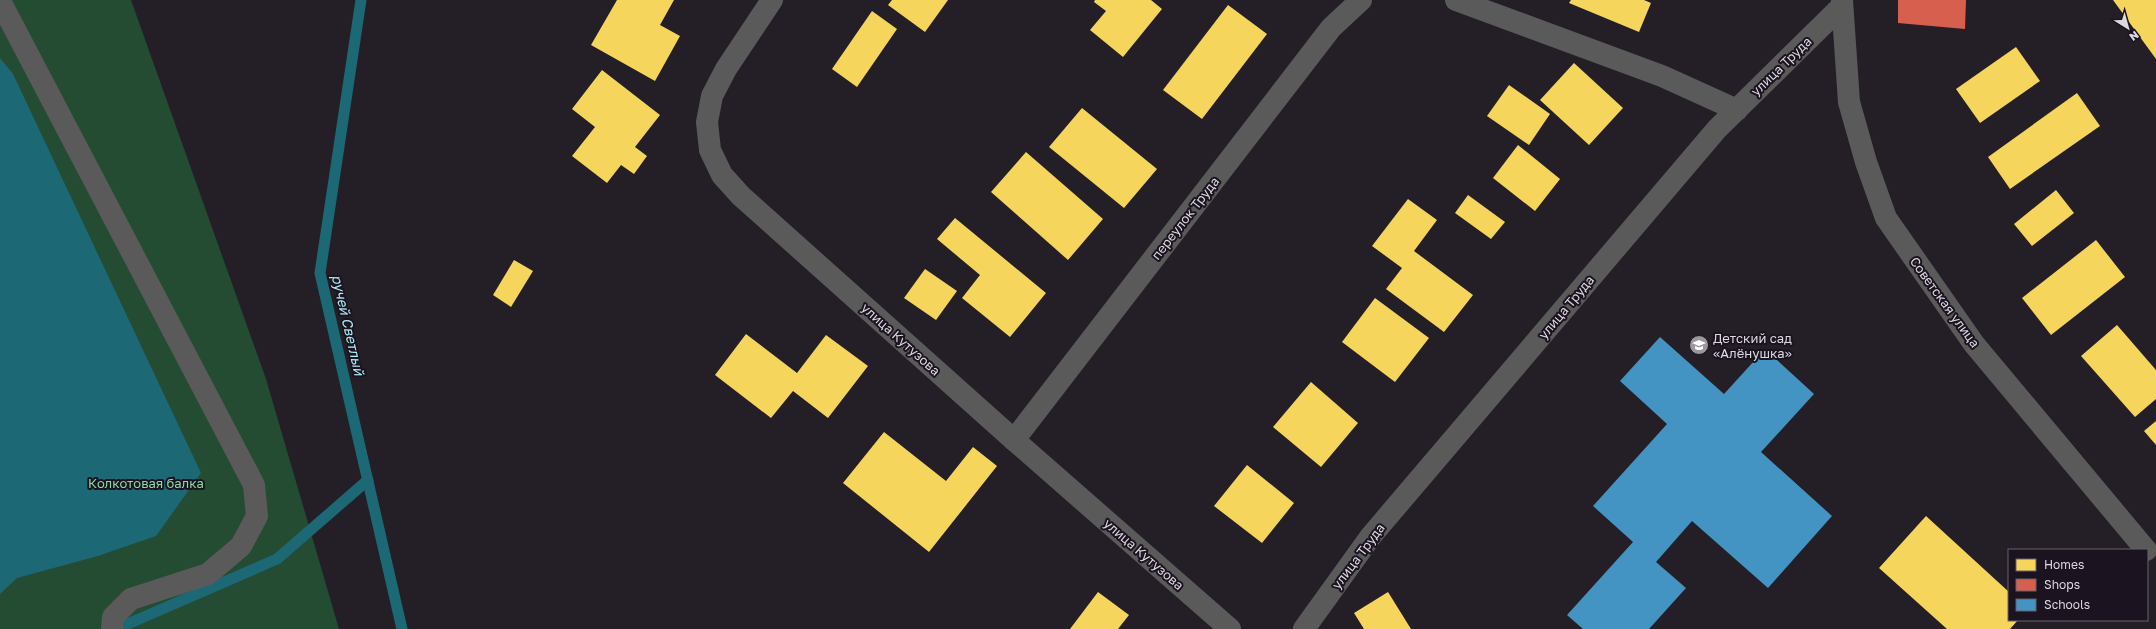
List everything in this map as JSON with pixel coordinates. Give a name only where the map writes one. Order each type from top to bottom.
[{"type":"street","name":"улица Кутузова","points":[[772,0],[726,70],[712,96],[707,122],[710,150],[722,175],[741,196],[1014,440],[1230,629]]},
{"type":"street","name":"переулок Труда","points":[[1014,440],[1331,28],[1361,0]]},
{"type":"street","points":[[0,1],[254,485],[257,516],[241,546],[208,574],[131,599],[113,617],[112,629]]},
{"type":"street","points":[[1458,1],[1662,76],[1737,110]]},
{"type":"street","name":"улица Труда","points":[[1304,629],[1371,536],[1717,129],[1841,4]]},
{"type":"street","name":"Советская улица","points":[[1841,4],[1849,102],[1866,162],[1886,218],[1974,344],[2146,549]]},
{"type":"street","name":"Советская улица","points":[[2148,551],[2156,561]]},
{"type":"green space","name":"Колкотовая балка","points":[[0,0],[131,0],[266,379],[339,629],[0,629]]},
{"type":"water","points":[[0,58],[13,74],[201,473],[156,536],[98,556],[17,578],[0,594]]},
{"type":"building: Homes","points":[[617,0],[674,0],[660,25],[680,36],[655,81],[591,45]]},
{"type":"building: Homes","points":[[892,0],[948,0],[925,32],[888,5]]},
{"type":"building: Homes","points":[[1095,0],[1151,0],[1162,9],[1123,57],[1090,30],[1106,11],[1094,2]]},
{"type":"building: Homes","points":[[1571,0],[1644,0],[1651,3],[1639,32],[1569,3]]},
{"type":"building: Homes","points":[[2113,0],[2156,0],[2156,59]]},
{"type":"building: Homes","points":[[1228,5],[1267,34],[1202,119],[1163,90]]},
{"type":"building: Homes","points":[[872,11],[897,29],[857,87],[832,69]]},
{"type":"building: Homes","points":[[2016,47],[2040,81],[1980,123],[1956,89]]},
{"type":"building: Homes","points":[[1574,63],[1623,108],[1589,145],[1540,100]]},
{"type":"building: Homes","points":[[602,70],[660,115],[635,147],[647,156],[634,174],[621,165],[607,183],[572,156],[595,127],[572,109]]},
{"type":"building: Homes","points":[[1509,85],[1550,114],[1529,145],[1487,116]]},
{"type":"building: Homes","points":[[2077,93],[2100,126],[2010,189],[1988,157]]},
{"type":"building: Homes","points":[[1082,108],[1157,169],[1124,208],[1049,147]]},
{"type":"building: Homes","points":[[1518,145],[1560,179],[1535,211],[1493,178]]},
{"type":"building: Homes","points":[[1026,152],[1103,219],[1068,260],[991,192]]},
{"type":"building: Homes","points":[[2056,190],[2074,213],[2032,246],[2014,224]]},
{"type":"building: Homes","points":[[1468,195],[1505,222],[1491,239],[1455,213]]},
{"type":"building: Homes","points":[[1408,199],[1437,220],[1414,251],[1473,295],[1444,332],[1386,289],[1402,268],[1372,246]]},
{"type":"building: Homes","points":[[955,218],[1046,293],[1010,337],[962,298],[980,275],[937,239]]},
{"type":"building: Homes","points":[[2096,240],[2125,277],[2051,335],[2022,298]]},
{"type":"building: Homes","points":[[514,260],[533,271],[511,307],[493,295]]},
{"type":"building: Homes","points":[[925,269],[957,291],[936,320],[904,298]]},
{"type":"building: Homes","points":[[1375,298],[1429,338],[1395,382],[1342,342]]},
{"type":"building: Homes","points":[[2117,325],[2156,370],[2156,399],[2135,417],[2081,356]]},
{"type":"building: Homes","points":[[746,334],[797,373],[826,335],[868,366],[828,418],[793,391],[771,418],[715,375]]},
{"type":"building: Homes","points":[[1311,382],[1358,423],[1321,467],[1273,427]]},
{"type":"building: Homes","points":[[2156,421],[2156,445],[2144,431]]},
{"type":"building: Homes","points":[[884,432],[946,481],[973,447],[997,466],[929,552],[843,483]]},
{"type":"building: Homes","points":[[1247,465],[1294,503],[1262,543],[1214,506]]},
{"type":"building: Homes","points":[[1926,516],[2008,591],[2008,621],[2017,621],[2010,629],[1947,629],[1879,568]]},
{"type":"building: Homes","points":[[1098,592],[1129,615],[1118,629],[1070,629]]},
{"type":"building: Homes","points":[[1388,592],[1411,629],[1364,629],[1354,613]]},
{"type":"building: Shops","points":[[1898,0],[1966,0],[1965,29],[1898,23]]},
{"type":"building: Schools","points":[[1660,337],[1724,394],[1765,349],[1814,394],[1761,452],[1832,516],[1768,588],[1692,521],[1656,562],[1686,588],[1649,629],[1583,629],[1567,615],[1633,542],[1593,506],[1667,424],[1620,381]]},
{"type":"waterway","name":"ручей Светлый","points":[[361,0],[320,273],[402,629]]},
{"type":"waterway","points":[[116,629],[277,559],[368,480]]},
{"type":"place","name":"Детский сад «Алёнушка»","points":[[1699,345]]}]
